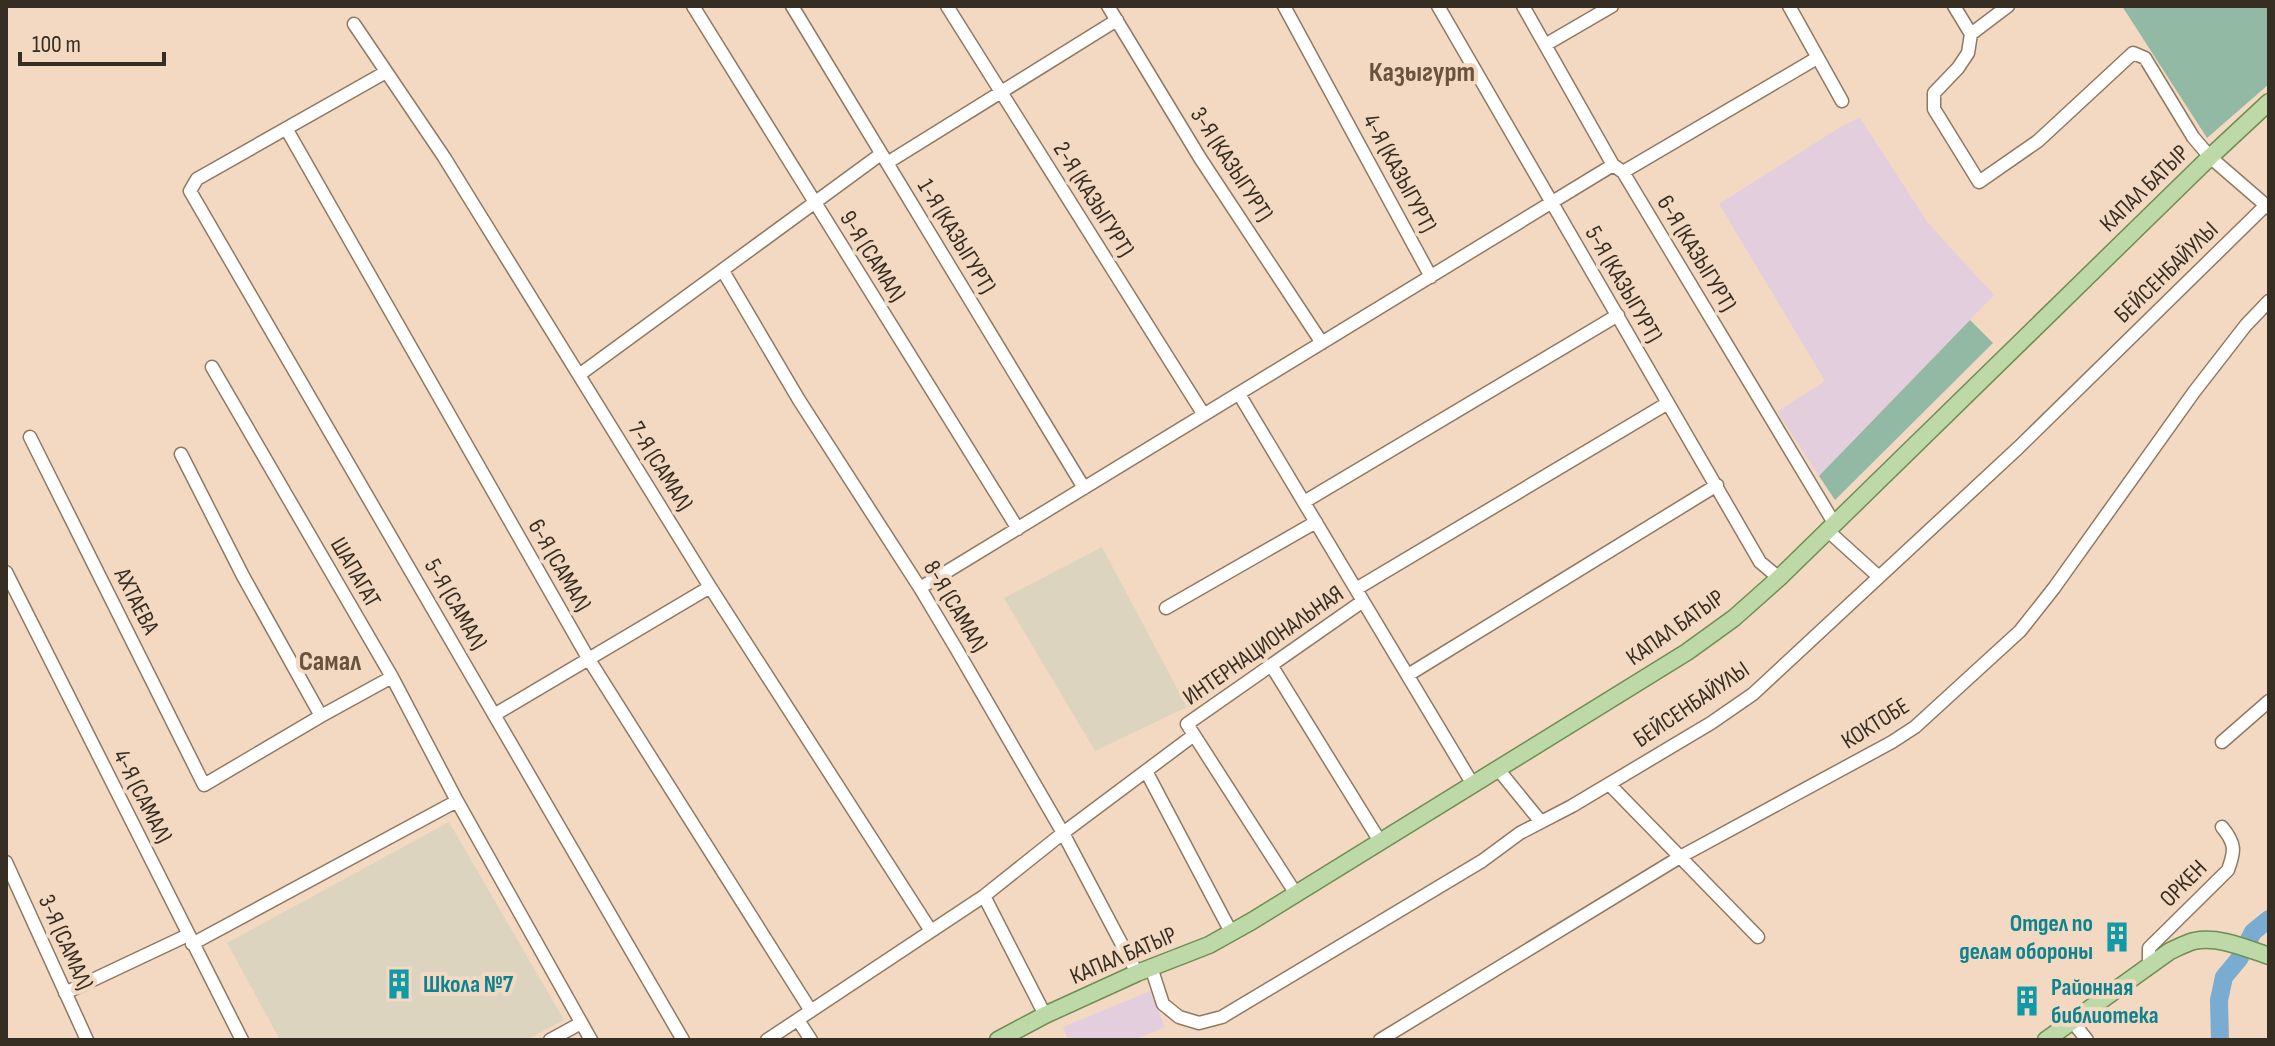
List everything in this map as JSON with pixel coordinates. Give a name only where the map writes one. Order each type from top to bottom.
[{"type":"main road","name":"КАПАЛ БАТЫР","points":[[1009,1037],[1045,1015],[1144,970],[1209,945],[1381,843],[1472,783],[1687,652],[1734,618],[1779,578],[2269,102]]},
{"type":"main road","points":[[2046,1040],[2170,951],[2193,942],[2211,940],[2262,953]]},
{"type":"street","name":"9-Я (САМАЛ)","points":[[693,6],[1018,529]]},
{"type":"street","name":"1-Я (КАЗЫГУРТ)","points":[[792,6],[1084,488]]},
{"type":"street","name":"2-Я (КАЗЫГУРТ)","points":[[947,6],[1204,415]]},
{"type":"street","name":"3-Я (КАЗЫГУРТ)","points":[[1108,6],[1200,158],[1322,343]]},
{"type":"street","name":"4-Я (КАЗЫГУРТ)","points":[[1284,6],[1431,277]]},
{"type":"street","name":"5-Я (КАЗЫГУРТ)","points":[[1438,6],[1760,562],[1779,578]]},
{"type":"street","name":"6-Я (КАЗЫГУРТ)","points":[[1523,6],[1830,526],[1879,577]]},
{"type":"street","points":[[1545,45],[1612,6]]},
{"type":"street","points":[[1789,6],[1842,101]]},
{"type":"street","points":[[1954,6],[1971,34],[1968,53],[1934,93],[1934,109],[1979,182],[2038,141],[2133,53],[2145,58],[2193,137],[2210,157],[2267,207]]},
{"type":"street","points":[[1971,34],[2008,6]]},
{"type":"street","points":[[579,375],[814,203],[1117,20]]},
{"type":"street","name":"7-Я (САМАЛ)","points":[[354,24],[444,157],[710,587],[931,931]]},
{"type":"street","points":[[920,588],[1552,203],[1817,58]]},
{"type":"street","points":[[287,130],[386,72]]},
{"type":"street","name":"5-Я (САМАЛ)","points":[[287,130],[197,179],[190,191],[683,1040]]},
{"type":"street","name":"6-Я (САМАЛ)","points":[[287,130],[588,658],[811,1011]]},
{"type":"street","name":"БЕЙСЕНБАЙУЛЫ","points":[[1144,970],[1163,1004],[1179,1017],[1199,1023],[1222,1017],[1482,861],[1520,833],[1711,723],[1753,694],[2018,448],[2267,207]]},
{"type":"street","name":"8-Я (САМАЛ)","points":[[723,271],[799,400],[920,588],[1144,970]]},
{"type":"street","name":"КОКТОБЕ","points":[[1380,1040],[1680,857],[1915,727],[2020,631],[2194,392],[2246,325],[2269,301]]},
{"type":"street","points":[[1304,502],[1618,315]]},
{"type":"street","name":"ШАПАГАТ","points":[[212,367],[392,677],[457,801],[591,1040]]},
{"type":"street","points":[[1239,394],[1472,783]]},
{"type":"street","points":[[1356,589],[1668,403]]},
{"type":"street","name":"АХТАЕВА","points":[[30,437],[204,785],[321,716]]},
{"type":"street","points":[[181,454],[243,576],[321,716],[392,677]]},
{"type":"street","points":[[1408,675],[1717,485]]},
{"type":"street","points":[[1166,608],[1316,522]]},
{"type":"street","name":"4-Я (САМАЛ)","points":[[6,572],[242,1040]]},
{"type":"street","points":[[494,715],[710,587]]},
{"type":"street","name":"ИНТЕРНАЦИОНАЛЬНАЯ","points":[[767,1040],[984,896],[1146,771],[1190,730],[1271,665],[1363,601]]},
{"type":"street","points":[[1271,665],[1381,843]]},
{"type":"street","points":[[2222,742],[2269,701]]},
{"type":"street","points":[[1190,730],[1296,894]]},
{"type":"street","points":[[1497,768],[1541,822]]},
{"type":"street","points":[[1146,771],[1231,932]]},
{"type":"street","points":[[1609,784],[1758,937]]},
{"type":"street","points":[[65,993],[190,939],[457,801]]},
{"type":"street","name":"ОРКЕН","points":[[2149,966],[2149,948],[2228,870],[2234,854],[2231,839],[2222,827]]},
{"type":"street","name":"3-Я (САМАЛ)","points":[[6,862],[87,1040]]},
{"type":"street","points":[[984,896],[1045,1015]]},
{"type":"street","points":[[798,1020],[811,1040]]},
{"type":"street","points":[[2072,1021],[2087,1040]]},
{"type":"street","points":[[550,1040],[581,1023]]},
{"type":"shaded area","points":[[1860,118],[1928,223],[1994,295],[1819,476],[1777,412],[1825,381],[1719,204],[1842,126]]},
{"type":"shaded area","points":[[1102,547],[1187,707],[1095,751],[1004,598]]},
{"type":"shaded area","points":[[449,822],[564,1020],[526,1040],[280,1040],[227,943]]},
{"type":"shaded area","points":[[1150,991],[1165,1027],[1134,1040],[1068,1040],[1063,1027]]},
{"type":"green space","points":[[2122,6],[2267,6],[2269,84],[2207,138]]},
{"type":"green space","points":[[1970,320],[1993,343],[1835,500],[1819,476]]},
{"type":"waterway","points":[[2220,1040],[2219,1000],[2224,977],[2239,959],[2253,932],[2269,919]]},
{"type":"place","name":"Отдел по делам обороны","points":[[2117,937]]},
{"type":"place","name":"Школа №7","points":[[399,984]]},
{"type":"place","name":"Районная библиотека","points":[[2027,1001]]},
{"type":"district","name":"Казыгурт","points":[[1422,71]]},
{"type":"district","name":"Самал","points":[[330,660]]}]
